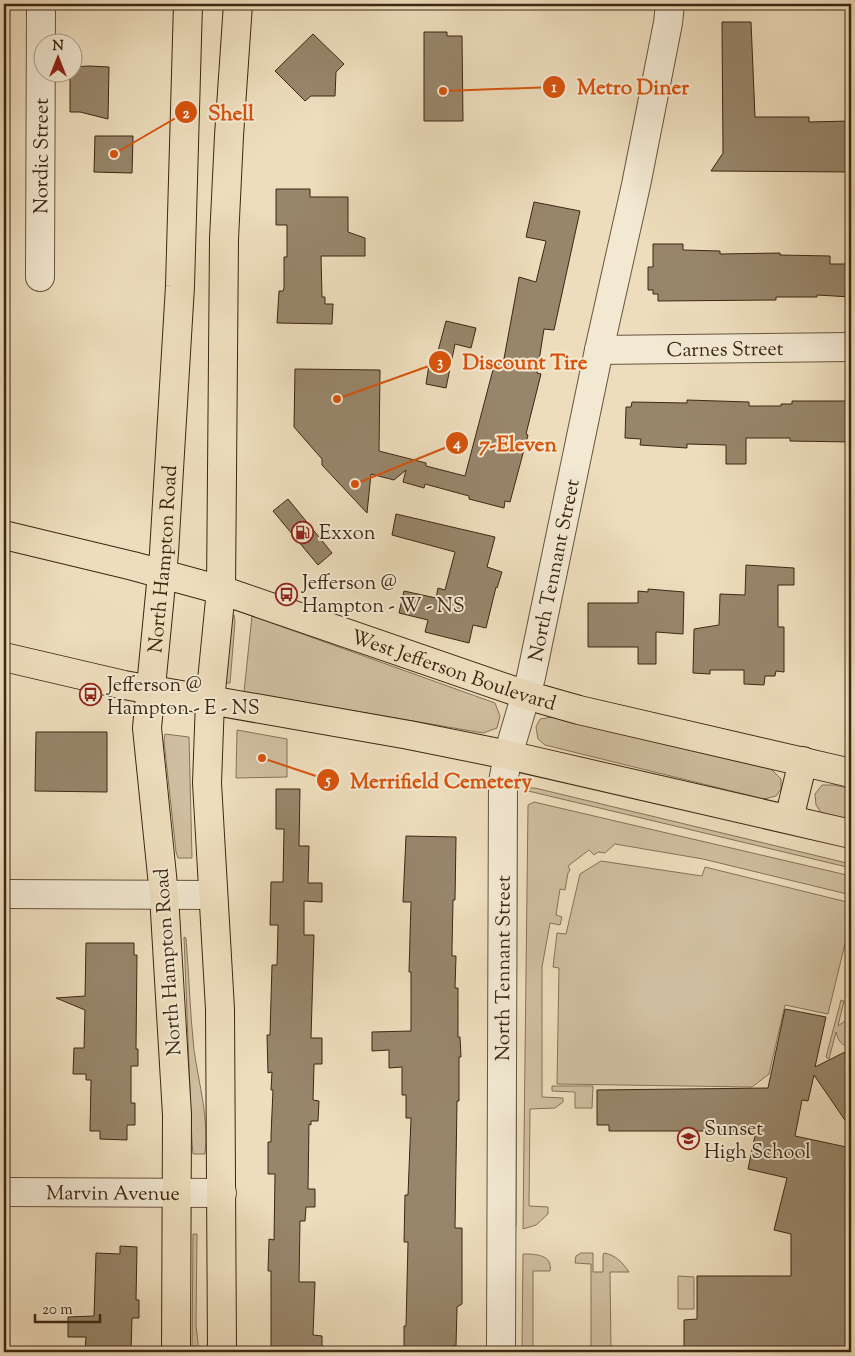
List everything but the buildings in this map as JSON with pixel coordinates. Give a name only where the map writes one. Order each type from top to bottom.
[{"type":"main road","name":"North Hampton Road","points":[[176,1352],[177,1115],[164,895],[148,728],[150,689],[164,553],[180,286],[188,4]]},
{"type":"main road","points":[[222,1352],[220,1009],[207,783],[210,701],[221,590],[224,239],[238,4]]},
{"type":"main road","name":"West Jefferson Boulevard","points":[[4,535],[221,590],[526,695],[579,710],[851,773]]},
{"type":"main road","points":[[4,657],[124,685],[408,735],[508,755],[851,834]]},
{"type":"main road","points":[[789,819],[803,761]]},
{"type":"street","name":"Nordic Street","points":[[40,278],[41,4]]},
{"type":"street","name":"North Tennant Street","points":[[501,1352],[502,782],[531,677],[599,350],[636,184],[668,23],[670,4]]},
{"type":"street","name":"Carnes Street","points":[[599,350],[851,347]]},
{"type":"street","points":[[4,894],[212,895]]},
{"type":"street","name":"Marvin Avenue","points":[[4,1192],[222,1193]]},
{"type":"shaded area","points":[[234,615],[230,683],[224,683],[230,621]]},
{"type":"shaded area","points":[[252,616],[495,703],[500,716],[497,728],[483,733],[244,692]]},
{"type":"shaded area","points":[[553,717],[771,769],[781,779],[781,789],[776,796],[764,799],[545,745],[538,739],[536,727],[540,719]]},
{"type":"shaded area","points":[[237,730],[287,739],[287,777],[236,778]]},
{"type":"shaded area","points":[[165,734],[189,737],[192,858],[178,858],[176,852],[164,741]]},
{"type":"shaded area","points":[[822,785],[834,785],[851,789],[851,820],[822,814],[816,805],[815,794]]},
{"type":"shaded area","points":[[529,788],[851,864],[851,868],[524,790]]},
{"type":"shaded area","points":[[517,796],[516,1225],[511,1215],[513,803]]},
{"type":"shaded area","points":[[534,802],[851,876],[851,895],[703,859],[615,844],[605,853],[598,852],[594,855],[589,850],[568,866],[570,870],[565,890],[560,889],[556,915],[562,917],[560,925],[550,923],[542,967],[542,1097],[563,1098],[563,1102],[555,1108],[530,1109],[529,1206],[548,1207],[548,1214],[536,1225],[523,1229],[528,805]]},
{"type":"shaded area","points":[[601,861],[702,876],[705,867],[851,903],[851,919],[828,1014],[785,1005],[769,1074],[752,1087],[557,1084],[559,968],[553,967],[557,933],[566,934],[580,874]]},
{"type":"shaded area","points":[[184,937],[186,938],[194,1050],[205,1115],[205,1154],[193,1154]]},
{"type":"shaded area","points":[[841,1000],[844,1001],[838,1026],[851,1019],[851,1047],[840,1042],[836,1032],[829,1059],[826,1057]]},
{"type":"shaded area","points":[[552,1086],[593,1086],[592,1108],[575,1108],[575,1092],[552,1091]]},
{"type":"shaded area","points":[[193,1234],[197,1234],[196,1325],[199,1352],[192,1352]]},
{"type":"shaded area","points":[[581,1253],[593,1253],[593,1272],[603,1272],[604,1253],[619,1260],[629,1272],[610,1272],[611,1352],[591,1352],[591,1264],[575,1263],[576,1256]]},
{"type":"shaded area","points":[[523,1254],[542,1256],[549,1261],[550,1265],[550,1271],[533,1271],[533,1352],[522,1352]]},
{"type":"shaded area","points":[[678,1276],[694,1277],[694,1309],[678,1309]]},
{"type":"place","name":"Metro Diner","points":[[443,91]]},
{"type":"place","name":"Shell","points":[[114,154]]},
{"type":"place","name":"Discount Tire","points":[[337,399]]},
{"type":"place","name":"7-Eleven","points":[[355,484]]},
{"type":"place","name":"Exxon","points":[[303,532]]},
{"type":"place","name":"Jefferson @ Hampton - W - NS","points":[[286,594]]},
{"type":"place","name":"Jefferson @ Hampton - E - NS","points":[[91,695]]},
{"type":"place","name":"Merrifield Cemetery","points":[[262,758]]},
{"type":"place","name":"Sunset High School","points":[[688,1139]]}]
